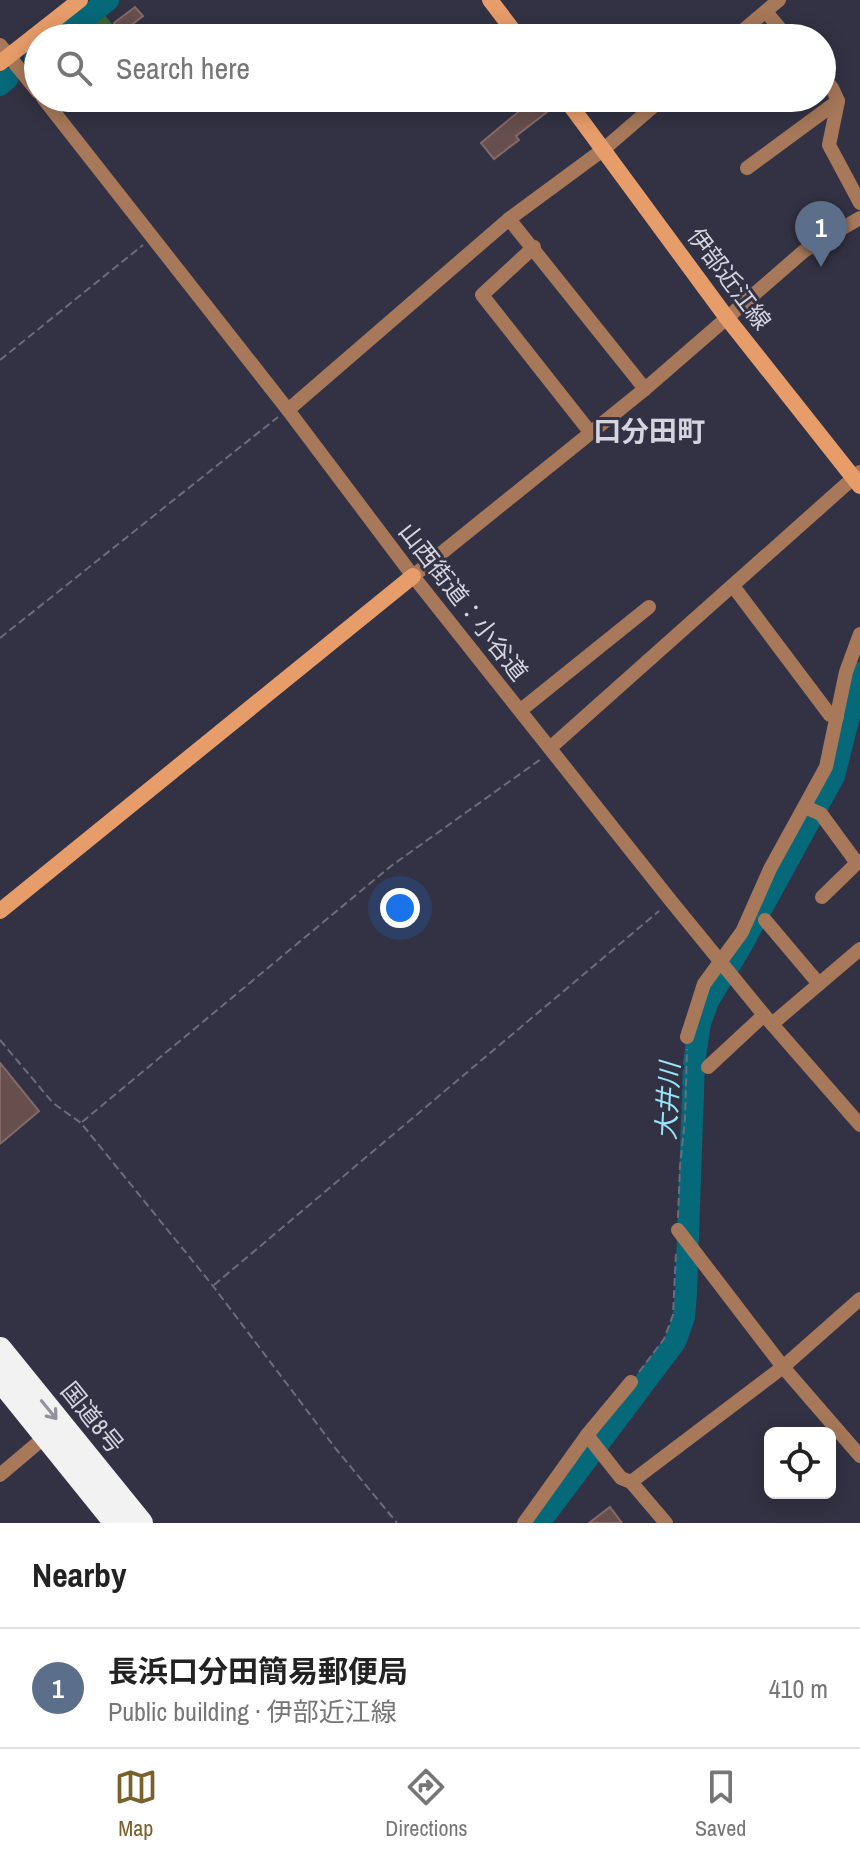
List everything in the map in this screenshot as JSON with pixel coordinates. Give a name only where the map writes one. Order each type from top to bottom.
[{"type":"highway","name":"国道8号","points":[[0,1349],[141,1523]]},
{"type":"highway","name":"国道8号","points":[[0,1379],[116,1523]]},
{"type":"street","points":[[46,24],[80,0]]},
{"type":"street","points":[[490,0],[508,24]]},
{"type":"street","points":[[751,24],[779,0]]},
{"type":"street","points":[[766,12],[776,24]]},
{"type":"street","points":[[24,39],[3,54],[24,77]]},
{"type":"street","points":[[836,97],[836,111]]},
{"type":"street","name":"山西街道：小谷道","points":[[54,112],[288,410],[413,576],[671,901],[768,1020],[860,1125]]},
{"type":"street","name":"伊部近江線","points":[[576,112],[727,318],[858,479]]},
{"type":"street","points":[[288,410],[509,219],[604,149],[647,112]]},
{"type":"street","points":[[747,168],[823,112]]},
{"type":"street","points":[[836,112],[829,145],[860,203]]},
{"type":"street","points":[[0,911],[645,389],[804,251],[860,218]]},
{"type":"street","points":[[509,219],[645,389]]},
{"type":"street","points":[[534,247],[482,295],[590,432]]},
{"type":"street","points":[[551,749],[858,479]]},
{"type":"street","points":[[733,586],[830,715],[837,717]]},
{"type":"street","points":[[521,710],[649,607]]},
{"type":"street","points":[[687,1037],[704,984],[742,932],[770,869],[826,767],[846,672],[860,634]]},
{"type":"street","points":[[805,807],[821,814],[858,862],[822,897]]},
{"type":"street","points":[[765,920],[819,984]]},
{"type":"street","points":[[708,1067],[819,984],[860,949]]},
{"type":"street","points":[[678,1230],[783,1367],[860,1456]]},
{"type":"street","points":[[631,1482],[783,1367],[860,1299]]},
{"type":"street","points":[[524,1523],[587,1435],[631,1382]]},
{"type":"street","points":[[587,1435],[621,1478],[631,1482],[666,1523]]},
{"type":"street","points":[[0,1475],[46,1436]]},
{"type":"path","points":[[0,360],[153,237]]},
{"type":"path","points":[[0,638],[288,410]]},
{"type":"path","points":[[81,1123],[391,866],[551,749]]},
{"type":"path","points":[[213,1286],[671,901]]},
{"type":"path","points":[[631,1382],[664,1339],[673,1315],[687,1037]]},
{"type":"path","points":[[0,1040],[53,1103],[81,1123],[213,1286],[336,1449],[397,1523]]},
{"type":"green space","points":[[104,14],[112,24],[91,24]]},
{"type":"building","points":[[135,7],[143,16],[133,24],[114,23]]},
{"type":"building","points":[[518,112],[547,112],[516,136],[519,140],[494,159],[481,143]]},
{"type":"building","points":[[0,1063],[39,1111],[0,1144]]},
{"type":"building","points":[[610,1507],[622,1523],[589,1523]]},
{"type":"waterway","points":[[77,24],[108,0]]},
{"type":"waterway","points":[[0,85],[7,79]]},
{"type":"waterway","name":"大井川","points":[[539,1523],[675,1342],[684,1317],[686,1293],[694,1063],[700,1023],[708,1001],[834,776],[860,673]]},
{"type":"place","name":"長浜口分田簡易郵便局","points":[[821,267]]},
{"type":"district","name":"口分田町","points":[[649,431]]}]
